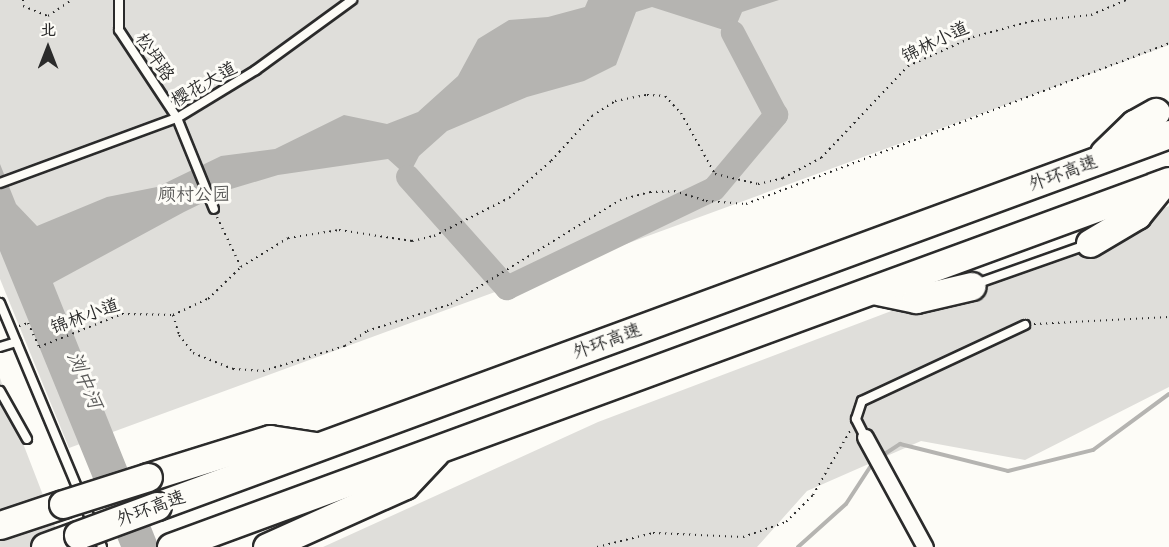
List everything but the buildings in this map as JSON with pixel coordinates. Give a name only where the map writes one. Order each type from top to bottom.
[{"type":"highway","name":"外环高速","points":[[45,547],[90,541],[157,506],[1097,161],[1163,118]]},
{"type":"highway","points":[[1090,243],[1137,216],[1166,182]]},
{"type":"highway","points":[[172,547],[1166,182]]},
{"type":"highway","points":[[872,290],[916,299],[972,286]]},
{"type":"highway","points":[[0,525],[270,439],[319,446]]},
{"type":"highway","points":[[274,544],[405,485],[440,448]]},
{"type":"street","points":[[865,436],[926,547]]},
{"type":"lane","name":"松坪路","points":[[119,0],[119,30],[177,118],[214,209]]},
{"type":"lane","name":"樱花大道","points":[[0,183],[177,118],[256,70],[352,0]]},
{"type":"lane","points":[[972,286],[1090,243]]},
{"type":"lane","points":[[0,303],[90,541]]},
{"type":"lane","points":[[865,436],[856,419],[862,401],[1026,325]]},
{"type":"lane","points":[[0,347],[16,342]]},
{"type":"lane","points":[[0,391],[27,439]]},
{"type":"path","points":[[22,0],[23,6],[48,16],[72,0]]},
{"type":"path","name":"锦林小道","points":[[11,328],[28,323],[39,347],[122,314],[173,315],[208,299],[241,267],[288,238],[339,230],[412,241],[434,236],[509,198],[551,161],[592,116],[615,101],[647,95],[665,96],[681,113],[715,174],[758,184],[783,178],[821,158],[908,66],[973,37],[1032,21],[1091,15],[1126,0]]},
{"type":"path","points":[[173,315],[179,335],[193,353],[233,369],[263,371],[345,346],[367,331],[452,304],[620,200],[650,192],[674,191],[706,201],[746,204],[1169,43]]},
{"type":"path","points":[[214,209],[241,267]]},
{"type":"path","points":[[1026,325],[1169,317]]},
{"type":"path","points":[[597,547],[652,533],[743,537],[786,522],[813,495],[842,451],[856,419]]},
{"type":"green space","name":"顾村公园","points":[[0,0],[1169,0],[1169,45],[69,448],[0,279]]},
{"type":"green space","points":[[1169,206],[1169,387],[1025,460],[921,441],[807,491],[757,547],[323,547],[598,422]]},
{"type":"green space","points":[[0,378],[19,433],[63,547],[0,547]]},
{"type":"water","name":"浏中河","points":[[588,0],[779,0],[742,12],[733,33],[652,7],[636,12],[616,65],[584,81],[527,97],[447,131],[419,156],[408,177],[388,159],[278,175],[231,189],[53,283],[159,547],[121,547],[0,251],[0,164],[16,204],[37,226],[107,197],[157,187],[221,156],[275,149],[344,115],[387,124],[418,112],[458,76],[478,39],[509,20],[548,17],[585,7]]},
{"type":"waterway","points":[[408,177],[507,288],[714,189],[776,115],[733,33]]},
{"type":"waterway","points":[[880,457],[900,444],[1008,471],[1093,450],[1169,394]]},
{"type":"waterway","points":[[798,547],[846,504],[874,461]]}]
